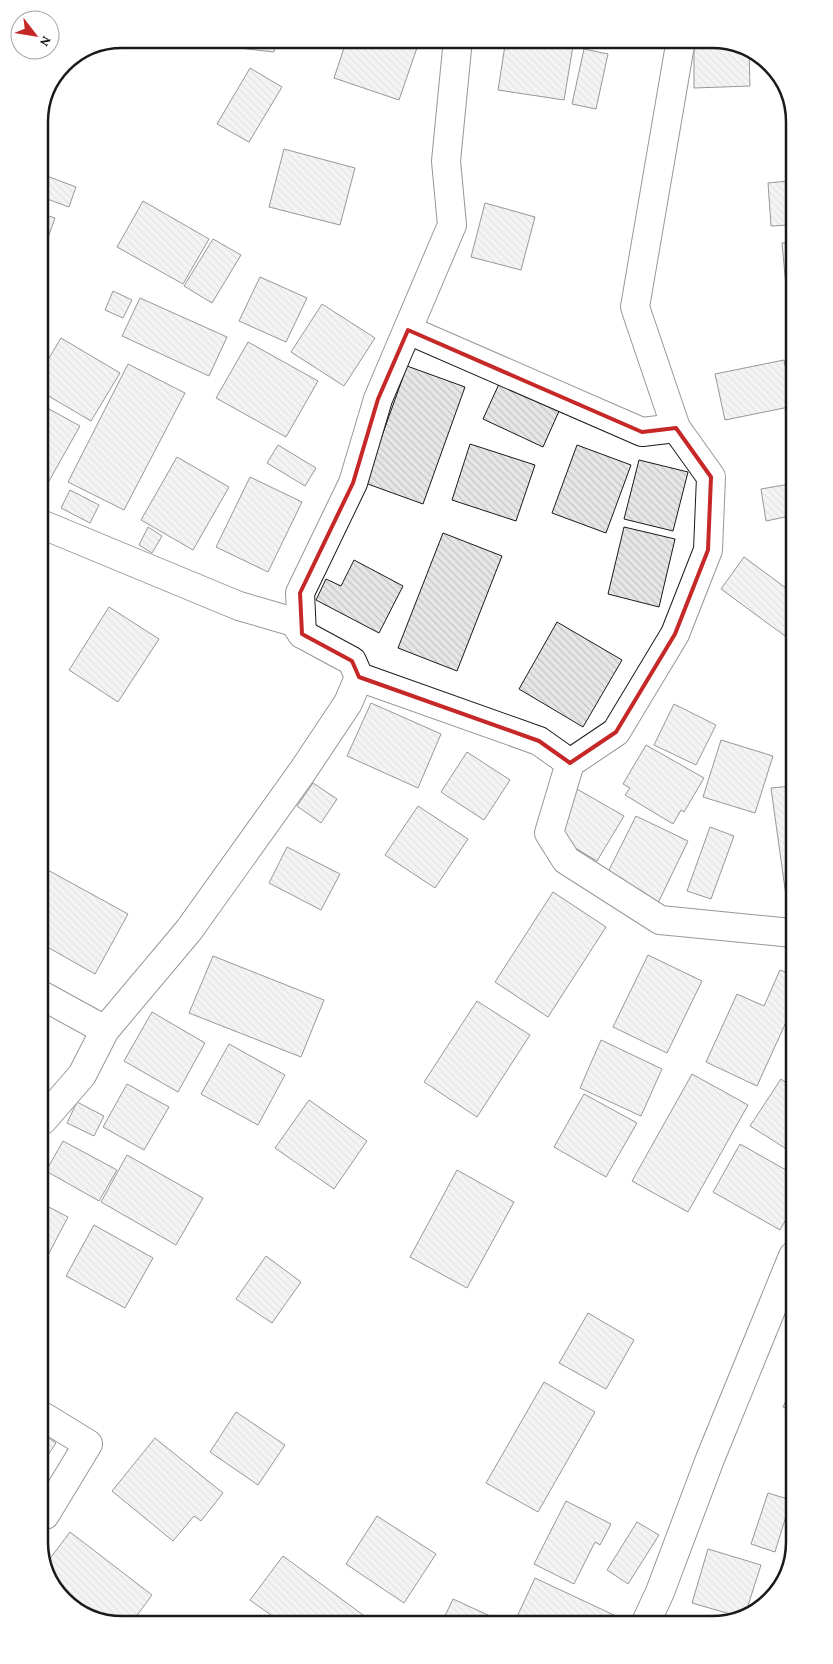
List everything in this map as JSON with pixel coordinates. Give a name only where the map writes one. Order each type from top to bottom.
[{"type":"street","points":[[302,634],[300,594],[353,483],[378,399],[408,330],[425,283],[452,224],[446,161],[457,48]]},
{"type":"street","points":[[680,48],[636,308],[676,428],[711,476],[708,550],[675,634],[616,732],[570,763],[548,832],[566,860],[660,920],[786,932]]},
{"type":"street","points":[[408,330],[642,432],[676,428]]},
{"type":"street","points":[[47,1115],[82,1075],[105,1030],[189,930],[328,734],[348,703],[359,677],[352,661],[302,634],[294,622],[240,606],[48,527]]},
{"type":"street","points":[[359,677],[539,741],[570,763]]},
{"type":"street","points":[[47,999],[105,1030]]},
{"type":"street","points":[[649,1616],[660,1592],[710,1459],[786,1273]]},
{"type":"street","points":[[47,1419],[88,1444],[47,1512]]},
{"type":"highlighted area","points":[[408,330],[642,432],[676,428],[711,477],[708,550],[675,634],[616,732],[570,763],[539,741],[359,677],[352,661],[302,634],[300,593],[353,483],[378,399]]},
{"type":"building","points":[[232,47],[275,47],[274,52]]},
{"type":"building","points":[[344,47],[417,47],[399,100],[334,78]]},
{"type":"building","points":[[505,48],[573,48],[564,100],[498,90]]},
{"type":"building","points":[[694,48],[726,49],[749,58],[750,86],[694,88]]},
{"type":"building","points":[[584,49],[608,54],[596,109],[572,104]]},
{"type":"building","points":[[250,68],[282,87],[249,142],[217,124]]},
{"type":"building","points":[[284,149],[355,168],[340,225],[269,207]]},
{"type":"building","points":[[48,176],[76,187],[69,207],[48,199]]},
{"type":"building","points":[[786,181],[786,225],[771,226],[768,183]]},
{"type":"building","points":[[143,201],[209,239],[183,284],[117,247]]},
{"type":"building","points":[[485,203],[535,217],[521,270],[471,257]]},
{"type":"building","points":[[48,216],[55,218],[48,238]]},
{"type":"building","points":[[213,239],[241,255],[212,303],[184,286]]},
{"type":"building","points":[[786,242],[786,286],[782,243]]},
{"type":"building","points":[[260,277],[307,298],[286,342],[239,321]]},
{"type":"building","points":[[113,291],[132,300],[123,318],[105,310]]},
{"type":"building","points":[[140,298],[227,337],[209,376],[122,336]]},
{"type":"building","points":[[322,304],[375,338],[344,386],[291,352]]},
{"type":"building","points":[[61,338],[120,373],[91,421],[48,396],[48,360]]},
{"type":"building","points":[[248,342],[318,381],[286,437],[216,398]]},
{"type":"building","points":[[784,360],[786,369],[786,408],[725,420],[715,374]]},
{"type":"building","points":[[128,364],[185,393],[124,510],[68,482]]},
{"type":"building","points":[[407,366],[465,387],[423,504],[365,483]]},
{"type":"building","points":[[504,373],[564,400],[543,447],[483,419]]},
{"type":"building","points":[[48,408],[80,426],[48,483]]},
{"type":"building","points":[[470,444],[535,465],[516,521],[452,500]]},
{"type":"building","points":[[278,445],[316,468],[305,486],[267,463]]},
{"type":"building","points":[[577,445],[631,465],[606,533],[552,513]]},
{"type":"building","points":[[177,457],[229,487],[193,550],[141,520]]},
{"type":"building","points":[[639,460],[688,472],[673,531],[624,519]]},
{"type":"building","points":[[250,477],[302,502],[268,572],[216,547]]},
{"type":"building","points":[[786,485],[786,517],[766,521],[761,489]]},
{"type":"building","points":[[70,490],[99,505],[90,523],[61,508]]},
{"type":"building","points":[[148,527],[162,536],[152,553],[139,545]]},
{"type":"building","points":[[624,527],[675,539],[659,607],[608,594]]},
{"type":"building","points":[[443,533],[502,556],[457,671],[398,648]]},
{"type":"building","points":[[744,557],[786,588],[786,637],[721,589]]},
{"type":"building","points":[[354,560],[403,586],[379,633],[316,600],[326,579],[341,586]]},
{"type":"building","points":[[109,607],[159,639],[118,702],[69,670]]},
{"type":"building","points":[[557,622],[622,660],[583,727],[519,689]]},
{"type":"building","points":[[371,703],[441,734],[418,788],[347,756]]},
{"type":"building","points":[[674,704],[716,725],[696,765],[654,745]]},
{"type":"building","points":[[721,740],[773,756],[755,813],[703,797]]},
{"type":"building","points":[[646,745],[704,778],[684,812],[681,810],[673,824],[625,795],[630,788],[623,784]]},
{"type":"building","points":[[467,752],[510,780],[484,820],[441,792]]},
{"type":"building","points":[[313,783],[337,799],[321,823],[297,806]]},
{"type":"building","points":[[786,786],[786,896],[771,788]]},
{"type":"building","points":[[577,789],[624,816],[597,861],[550,833]]},
{"type":"building","points":[[418,806],[468,839],[435,888],[385,855]]},
{"type":"building","points":[[636,816],[688,841],[658,903],[605,878]]},
{"type":"building","points":[[710,827],[734,836],[711,899],[687,891]]},
{"type":"building","points":[[287,847],[340,874],[321,910],[269,883]]},
{"type":"building","points":[[47,870],[128,914],[95,974],[47,947]]},
{"type":"building","points":[[553,892],[606,927],[548,1017],[495,982]]},
{"type":"building","points":[[648,955],[702,981],[667,1053],[613,1027]]},
{"type":"building","points":[[213,956],[324,1000],[301,1057],[189,1013]]},
{"type":"building","points":[[780,970],[786,972],[786,1022],[757,1086],[706,1062],[737,994],[764,1006]]},
{"type":"building","points":[[477,1001],[530,1035],[477,1117],[424,1082]]},
{"type":"building","points":[[152,1012],[205,1043],[178,1092],[124,1061]]},
{"type":"building","points":[[601,1040],[662,1069],[641,1116],[580,1088]]},
{"type":"building","points":[[229,1044],[285,1075],[258,1125],[201,1094]]},
{"type":"building","points":[[692,1074],[748,1105],[688,1212],[632,1181]]},
{"type":"building","points":[[781,1079],[786,1083],[786,1149],[750,1126]]},
{"type":"building","points":[[127,1084],[169,1107],[144,1150],[103,1127]]},
{"type":"building","points":[[584,1094],[637,1123],[606,1177],[554,1147]]},
{"type":"building","points":[[309,1100],[367,1141],[334,1189],[275,1148]]},
{"type":"building","points":[[77,1102],[104,1116],[94,1136],[67,1123]]},
{"type":"building","points":[[63,1141],[117,1170],[99,1201],[47,1172]]},
{"type":"building","points":[[740,1144],[786,1170],[786,1219],[780,1230],[713,1192]]},
{"type":"building","points":[[127,1155],[203,1198],[176,1245],[101,1202]]},
{"type":"building","points":[[457,1170],[514,1202],[467,1288],[410,1257]]},
{"type":"building","points":[[47,1206],[68,1217],[47,1257]]},
{"type":"building","points":[[94,1225],[153,1258],[125,1308],[66,1276]]},
{"type":"building","points":[[266,1256],[301,1282],[272,1323],[236,1299]]},
{"type":"building","points":[[588,1313],[634,1340],[606,1389],[559,1363]]},
{"type":"building","points":[[544,1382],[595,1412],[538,1512],[486,1483]]},
{"type":"building","points":[[236,1412],[285,1445],[258,1485],[210,1452]]},
{"type":"building","points":[[47,1437],[56,1443],[47,1456]]},
{"type":"building","points":[[155,1438],[223,1493],[201,1521],[194,1516],[173,1541],[112,1491]]},
{"type":"building","points":[[768,1493],[786,1498],[786,1516],[775,1552],[751,1544]]},
{"type":"building","points":[[566,1501],[611,1524],[600,1545],[595,1542],[574,1584],[534,1564]]},
{"type":"building","points":[[377,1516],[436,1554],[404,1603],[346,1564]]},
{"type":"building","points":[[637,1522],[659,1535],[628,1584],[607,1570]]},
{"type":"building","points":[[70,1532],[152,1595],[137,1616],[116,1616],[98,1613],[80,1604],[63,1588],[57,1580],[50,1559]]},
{"type":"building","points":[[708,1549],[761,1565],[748,1607],[730,1614],[692,1603]]},
{"type":"building","points":[[283,1556],[364,1616],[272,1616],[250,1600]]},
{"type":"building","points":[[535,1578],[616,1616],[517,1616]]},
{"type":"building","points":[[453,1599],[490,1616],[445,1616]]}]
